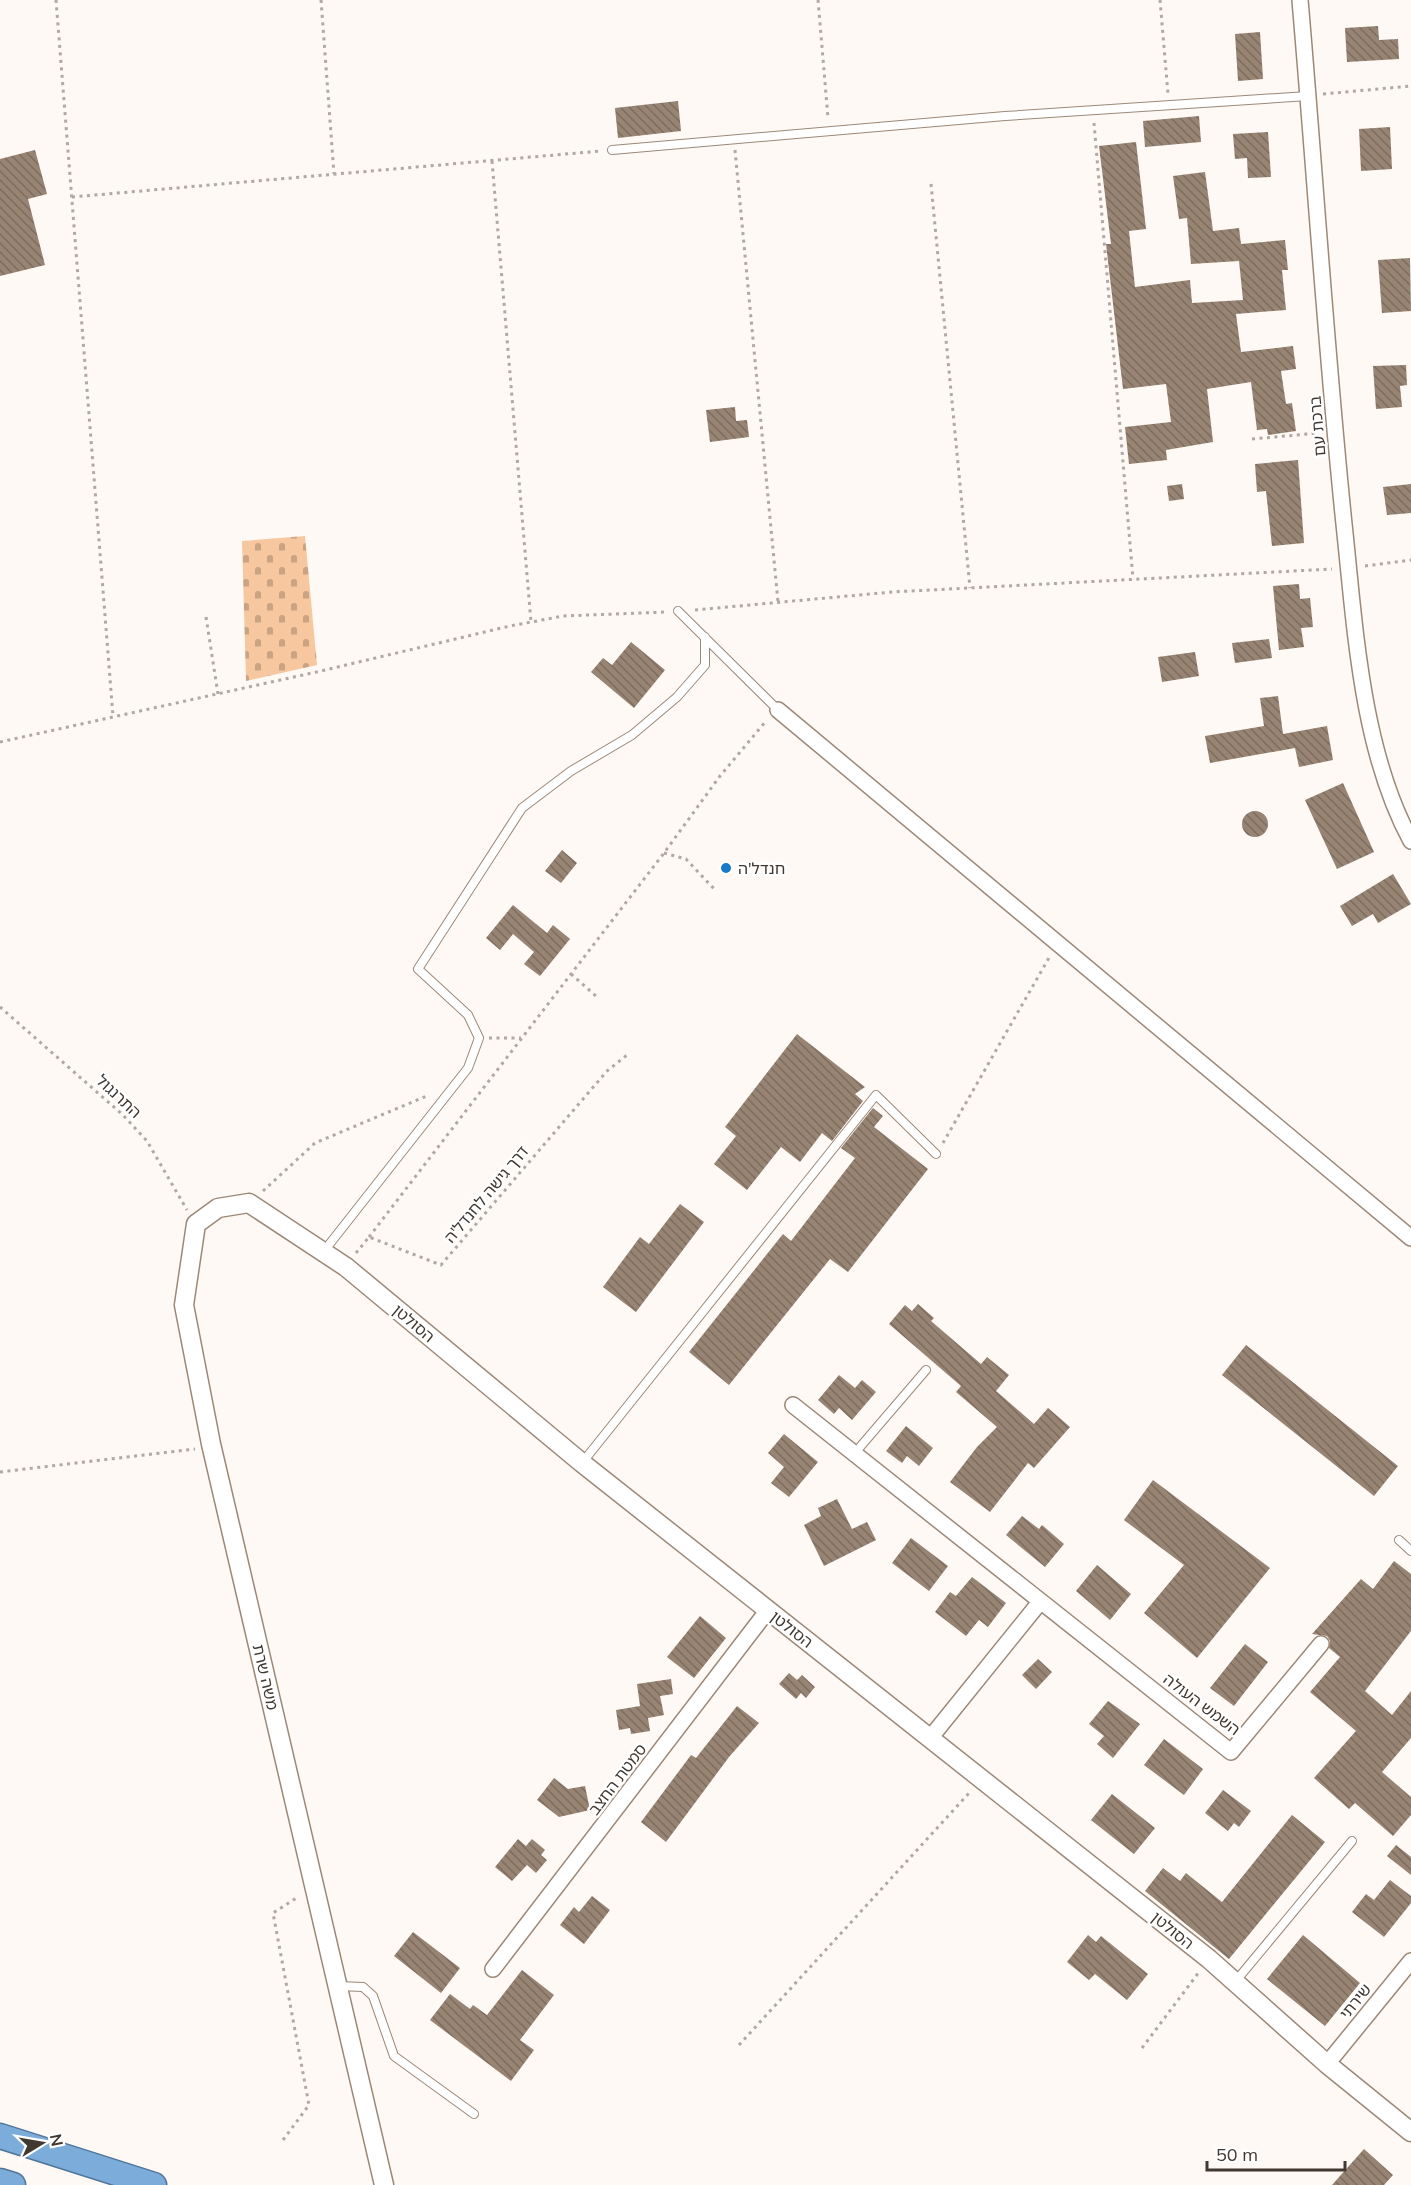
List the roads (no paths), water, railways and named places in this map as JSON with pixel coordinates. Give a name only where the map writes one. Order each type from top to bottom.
[{"type":"highway","points":[[0,2136],[154,2185]]},
{"type":"highway","points":[[0,2181],[13,2185]]},
{"type":"street","name":"ברכת עם","points":[[1300,0],[1336,431],[1364,686],[1391,798],[1411,841]]},
{"type":"street","points":[[778,710],[1059,941],[1411,1238]]},
{"type":"street","name":"הסולטן","points":[[196,1224],[218,1208],[249,1203],[346,1267],[582,1463],[1209,1959],[1327,2064],[1411,2132]]},
{"type":"street","name":"משה שרת","points":[[196,1224],[184,1305],[215,1460],[384,2185]]},
{"type":"street","name":"השמש העולה","points":[[793,1405],[1231,1752],[1321,1644]]},
{"type":"street","points":[[931,1737],[1040,1602]]},
{"type":"street","name":"סמטת החצב","points":[[494,1969],[768,1610]]},
{"type":"street","name":"שירתי","points":[[1327,2064],[1411,1961]]},
{"type":"lane","points":[[612,150],[1093,110],[1308,96]]},
{"type":"lane","points":[[678,611],[778,710]]},
{"type":"lane","points":[[323,1252],[468,1068],[479,1038],[468,1015],[418,969],[522,808],[571,771],[632,735],[677,697],[705,665],[705,638]]},
{"type":"lane","points":[[582,1463],[876,1095],[936,1154]]},
{"type":"lane","points":[[854,1454],[926,1370]]},
{"type":"lane","points":[[1399,1540],[1411,1551]]},
{"type":"lane","points":[[1235,1982],[1352,1841]]},
{"type":"lane","points":[[338,1986],[363,1987],[373,1996],[394,2056],[474,2114]]},
{"type":"place","name":"חנדל'ה","points":[[726,868]]}]
